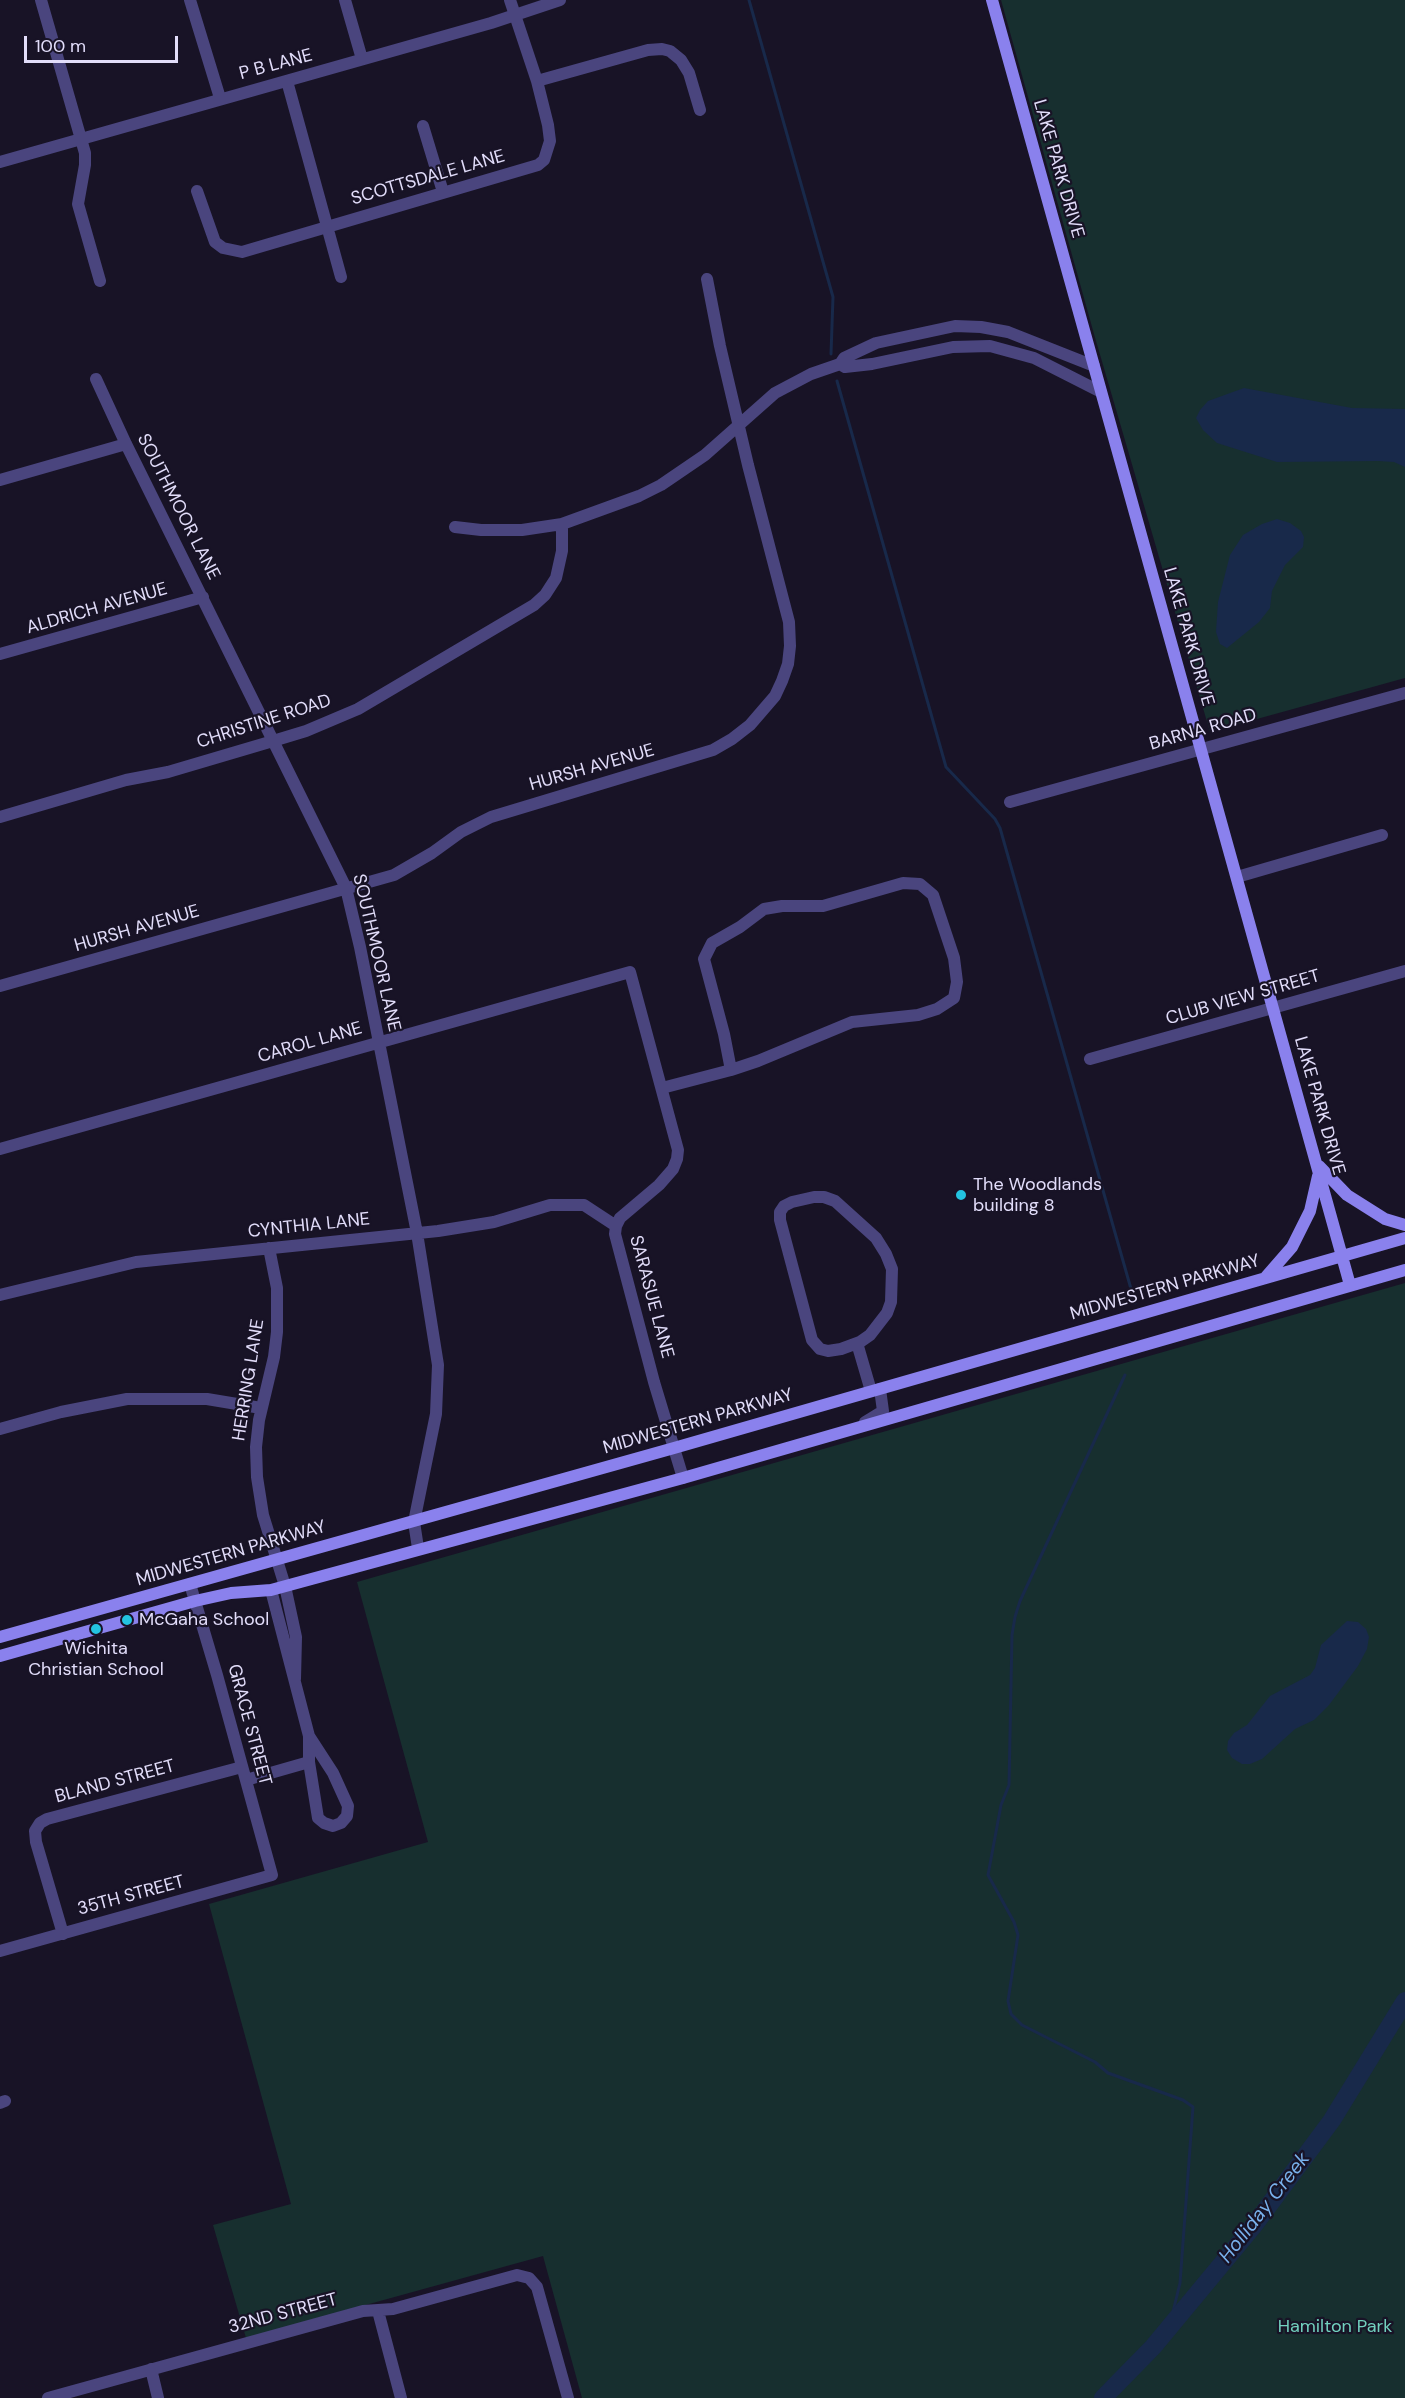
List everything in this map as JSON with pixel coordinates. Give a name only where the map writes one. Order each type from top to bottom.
[{"type":"main road","name":"LAKE PARK DRIVE","points":[[992,0],[1350,1285]]},
{"type":"main road","points":[[1317,1167],[1347,1196],[1385,1219],[1405,1225]]},
{"type":"main road","points":[[1265,1278],[1292,1247],[1310,1211],[1317,1167]]},
{"type":"main road","name":"MIDWESTERN PARKWAY","points":[[1,1635],[414,1522],[1405,1238]]},
{"type":"main road","name":"MIDWESTERN PARKWAY","points":[[3,1655],[195,1601],[231,1593],[271,1590],[418,1548],[683,1478],[1405,1270]]},
{"type":"street","points":[[41,0],[81,139],[85,165],[78,204],[100,281]]},
{"type":"street","points":[[190,0],[220,98]]},
{"type":"street","points":[[345,0],[362,59]]},
{"type":"street","name":"SCOTTSDALE LANE","points":[[197,191],[215,242],[232,252],[242,252],[530,168],[544,160],[550,141],[537,81],[510,0]]},
{"type":"street","name":"P B LANE","points":[[0,162],[220,98],[287,81],[560,0]]},
{"type":"street","points":[[537,81],[648,50],[662,49],[670,51],[685,66],[700,110]]},
{"type":"street","points":[[287,81],[341,277]]},
{"type":"street","points":[[423,126],[442,192]]},
{"type":"street","name":"HURSH AVENUE","points":[[0,986],[394,874],[408,868],[461,832],[491,817],[713,750],[732,740],[750,725],[775,696],[788,664],[789,622],[748,465],[707,279]]},
{"type":"street","points":[[455,526],[502,531],[562,524],[639,496],[661,485],[705,455],[739,422],[775,393],[793,382],[840,364],[844,358],[876,343],[955,326],[981,327],[1008,332],[1094,366]]},
{"type":"street","points":[[840,364],[845,367],[872,364],[953,347],[990,346],[1012,350],[1034,358],[1101,392]]},
{"type":"street","name":"SOUTHMOOR LANE","points":[[96,379],[346,888],[417,1233],[438,1365],[436,1414],[414,1522],[418,1548]]},
{"type":"street","points":[[0,480],[126,444]]},
{"type":"street","name":"CHRISTINE ROAD","points":[[0,817],[126,780],[168,772],[273,741],[358,709],[534,605],[545,595],[556,578],[562,551],[562,524]]},
{"type":"street","name":"ALDRICH AVENUE","points":[[0,654],[203,597]]},
{"type":"street","name":"BARNA ROAD","points":[[1010,802],[1405,693]]},
{"type":"street","points":[[1237,878],[1382,835]]},
{"type":"street","points":[[662,1088],[731,1070],[758,1061],[852,1022],[918,1015],[949,1003],[957,990],[955,966],[933,895],[928,889],[920,884],[903,883],[823,906],[782,906],[764,909],[740,927],[712,943],[704,959],[731,1070]]},
{"type":"street","name":"CLUB VIEW STREET","points":[[1090,1059],[1405,971]]},
{"type":"street","name":"CAROL LANE","points":[[0,1149],[630,972]]},
{"type":"street","name":"SARASUE LANE","points":[[630,972],[677,1142],[677,1159],[667,1177],[626,1211],[616,1226],[618,1245],[683,1478]]},
{"type":"street","points":[[814,1197],[824,1197],[835,1201],[876,1238],[886,1254],[891,1269],[891,1302],[879,1326],[857,1343],[828,1351],[816,1346],[812,1340],[780,1220],[780,1212],[784,1206],[792,1202],[814,1197]]},
{"type":"street","name":"CYNTHIA LANE","points":[[0,1295],[136,1262],[471,1226],[550,1205],[584,1205],[616,1226]]},
{"type":"street","name":"HERRING LANE","points":[[269,1248],[277,1288],[277,1332],[274,1357],[261,1408],[256,1447],[257,1477],[263,1515],[285,1586],[296,1636],[295,1679]]},
{"type":"street","points":[[821,1438],[875,1418],[884,1411],[857,1343]]},
{"type":"street","points":[[0,1430],[62,1412],[127,1399],[207,1399],[261,1408]]},
{"type":"street","name":"GRACE STREET","points":[[190,1584],[272,1875]]},
{"type":"street","points":[[271,1590],[309,1736],[309,1762],[318,1818],[333,1826],[341,1823],[347,1816],[348,1806],[333,1773],[309,1736]]},
{"type":"street","points":[[1,1635],[3,1655]]},
{"type":"street","points":[[246,1780],[309,1762]]},
{"type":"street","name":"BLAND STREET","points":[[63,1934],[36,1842],[35,1831],[40,1823],[47,1819],[242,1767]]},
{"type":"street","name":"35TH STREET","points":[[0,1951],[272,1875]]},
{"type":"street","name":"32ND STREET","points":[[48,2398],[363,2311],[404,2307],[517,2275],[529,2278],[537,2287],[568,2398]]},
{"type":"street","points":[[378,2311],[401,2398]]},
{"type":"street","points":[[151,2369],[158,2398]]},
{"type":"green space","points":[[1001,0],[1405,0],[1405,678],[1210,732],[1094,334]]},
{"type":"green space","name":"Hamilton Park","points":[[1405,1283],[1405,2398],[582,2398],[543,2256],[246,2338],[213,2225],[291,2204],[209,1904],[428,1842],[357,1582]]},
{"type":"water","points":[[1244,388],[1352,408],[1405,409],[1405,467],[1394,462],[1378,461],[1277,462],[1217,443],[1203,430],[1196,418],[1208,401]]},
{"type":"water","points":[[1277,519],[1290,523],[1301,531],[1304,537],[1303,547],[1285,565],[1272,591],[1270,608],[1259,622],[1227,648],[1220,644],[1216,632],[1218,602],[1230,555],[1243,535],[1262,524]]},
{"type":"water","points":[[1347,1621],[1358,1622],[1366,1629],[1369,1637],[1367,1649],[1358,1666],[1329,1705],[1314,1720],[1295,1729],[1262,1759],[1250,1764],[1242,1764],[1232,1758],[1227,1750],[1228,1741],[1234,1733],[1247,1725],[1270,1696],[1310,1675],[1315,1668],[1321,1645]]},
{"type":"waterway","points":[[749,0],[833,297],[831,354]]},
{"type":"waterway","points":[[837,381],[946,767],[995,819],[1000,828],[1135,1303]]},
{"type":"waterway","points":[[1125,1375],[1020,1601],[1015,1617],[1012,1635],[1009,1785],[1001,1805],[988,1875],[1014,1922],[1018,1935],[1008,2001],[1011,2014],[1022,2025],[1095,2062],[1108,2073],[1183,2100],[1193,2107],[1180,2283],[1169,2328]]},
{"type":"waterway","name":"Holliday Creek","points":[[1103,2398],[1153,2347],[1255,2224],[1332,2120],[1405,2001]]},
{"type":"place","name":"The Woodlands building 8","points":[[961,1195]]},
{"type":"place","name":"McGaha School","points":[[127,1620]]},
{"type":"place","name":"Wichita Christian School","points":[[96,1629]]}]
